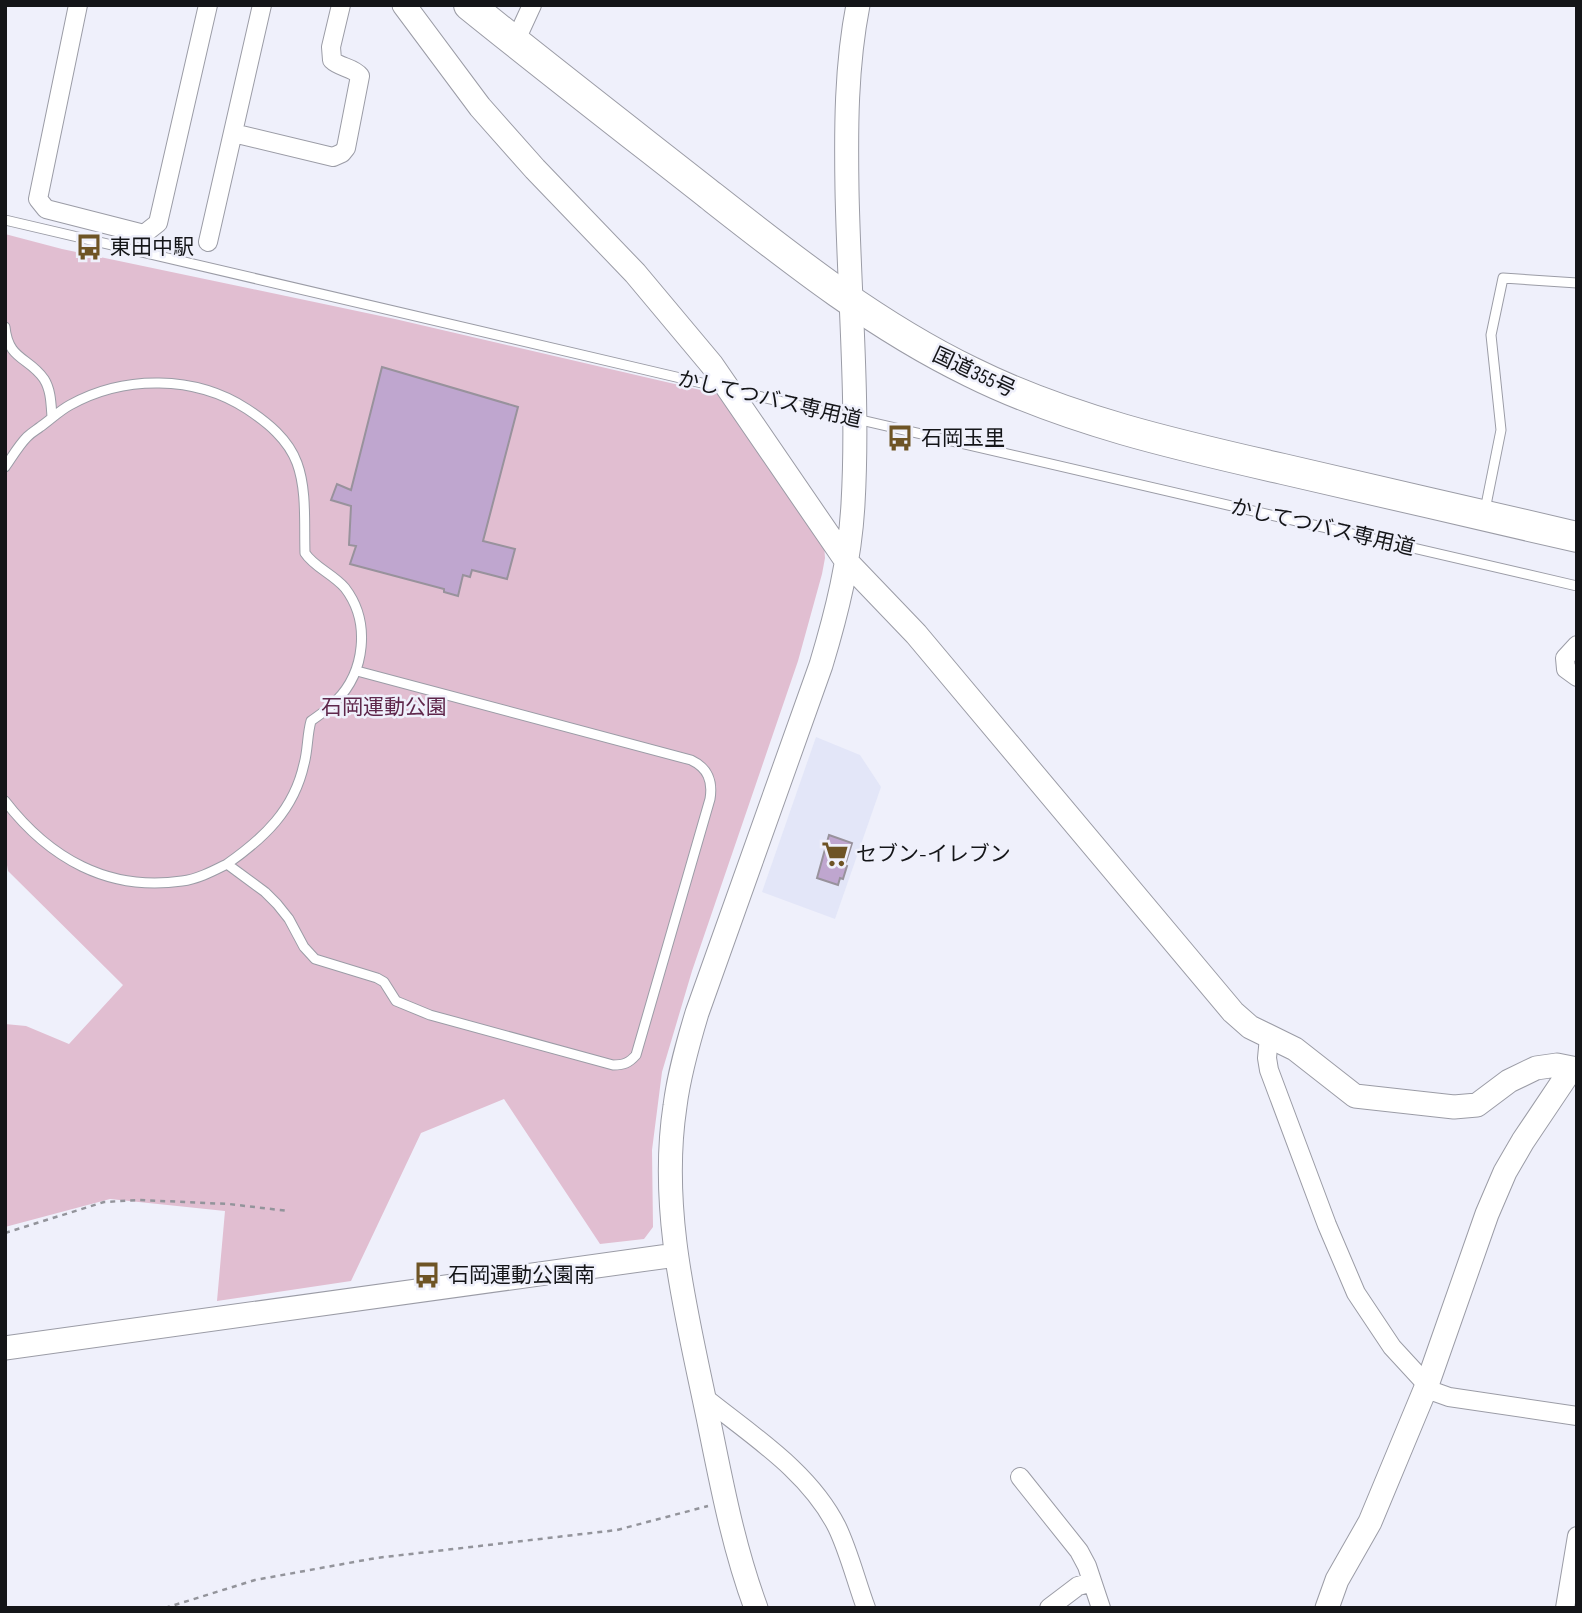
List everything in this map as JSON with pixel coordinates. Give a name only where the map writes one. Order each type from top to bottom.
[{"type":"highway","name":"国道355号","points":[[469,5],[782,252],[850,301],[925,348],[972,373],[1091,419],[1226,456],[1577,537]]},
{"type":"street","points":[[78,5],[38,199],[46,209],[144,234],[158,223],[208,5]]},
{"type":"street","points":[[208,242],[262,5]]},
{"type":"street","points":[[233,133],[333,157],[342,153],[346,148],[359,76],[356,71],[331,60],[331,47],[341,5]]},
{"type":"street","points":[[404,5],[480,107],[535,169],[635,273],[712,365],[847,562],[916,634],[1218,995],[1251,1027],[1295,1049],[1355,1096],[1382,1100],[1454,1107],[1477,1105],[1509,1081],[1536,1068],[1575,1066]]},
{"type":"street","points":[[515,42],[532,5]]},
{"type":"street","points":[[756,1608],[737,1551],[676,1255],[671,1159],[674,1108],[696,1013],[821,665],[847,562],[853,503],[853,418],[846,127],[849,74],[858,5]]},
{"type":"street","points":[[1577,645],[1565,658],[1566,669],[1577,677]]},
{"type":"street","points":[[1269,1037],[1269,1070],[1356,1293],[1392,1348],[1435,1392],[1577,1416]]},
{"type":"street","points":[[1327,1608],[1337,1580],[1370,1522],[1427,1385],[1487,1214],[1505,1172],[1522,1141],[1575,1066]]},
{"type":"street","points":[[5,1348],[676,1255]]},
{"type":"street","points":[[704,1396],[786,1462],[805,1481],[837,1528],[866,1608]]},
{"type":"street","points":[[1020,1477],[1079,1551],[1101,1608]]},
{"type":"street","points":[[1565,1608],[1577,1536]]},
{"type":"street","points":[[1049,1608],[1078,1586],[1092,1582]]},
{"type":"lane","name":"かしてつバス専用道","points":[[5,220],[1577,586]]},
{"type":"lane","points":[[1483,516],[1501,430],[1491,335],[1503,278],[1577,283]]},
{"type":"lane","points":[[5,327],[11,349],[43,378],[50,394],[52,417]]},
{"type":"lane","points":[[5,467],[27,436],[69,405],[95,394],[134,384],[167,382],[233,400],[275,430],[298,464],[302,482],[305,553],[311,561],[342,585],[359,618],[362,649],[357,671],[335,702],[311,721],[304,766],[280,819],[264,836],[227,864],[184,881],[134,882],[110,878],[66,859],[45,845],[5,801]]},
{"type":"lane","points":[[227,864],[277,904],[289,919],[303,947],[315,959],[384,982],[396,1000],[406,1006],[613,1065],[623,1065],[636,1055],[710,799],[710,778],[705,770],[691,760],[357,671]]},
{"type":"path","points":[[5,1233],[104,1202],[140,1200],[229,1204],[288,1211]]},
{"type":"path","points":[[165,1608],[255,1580],[376,1558],[617,1530],[726,1501]]},
{"type":"shaded area","points":[[816,737],[860,755],[881,787],[835,919],[762,892]]},
{"type":"green space","name":"石岡運動公園","points":[[5,234],[62,249],[395,319],[722,395],[824,543],[822,574],[798,661],[692,971],[662,1072],[652,1150],[653,1227],[644,1239],[600,1244],[504,1099],[421,1133],[351,1281],[217,1301],[225,1211],[110,1199],[5,1227],[5,1024],[26,1026],[69,1044],[123,985],[8,871],[5,853]]},
{"type":"building","points":[[382,367],[518,407],[483,541],[515,549],[507,579],[472,570],[470,577],[463,575],[458,596],[444,592],[444,589],[350,564],[356,546],[349,545],[351,506],[331,500],[337,484],[351,490]]},
{"type":"building","name":"セブン-イレブン","points":[[829,835],[852,843],[843,879],[840,878],[838,885],[817,878]]},
{"type":"place","name":"東田中駅","points":[[89,247]]},
{"type":"place","name":"石岡玉里","points":[[900,438]]},
{"type":"place","name":"セブン-イレブン","points":[[835,854]]},
{"type":"place","name":"石岡運動公園南","points":[[427,1275]]}]
